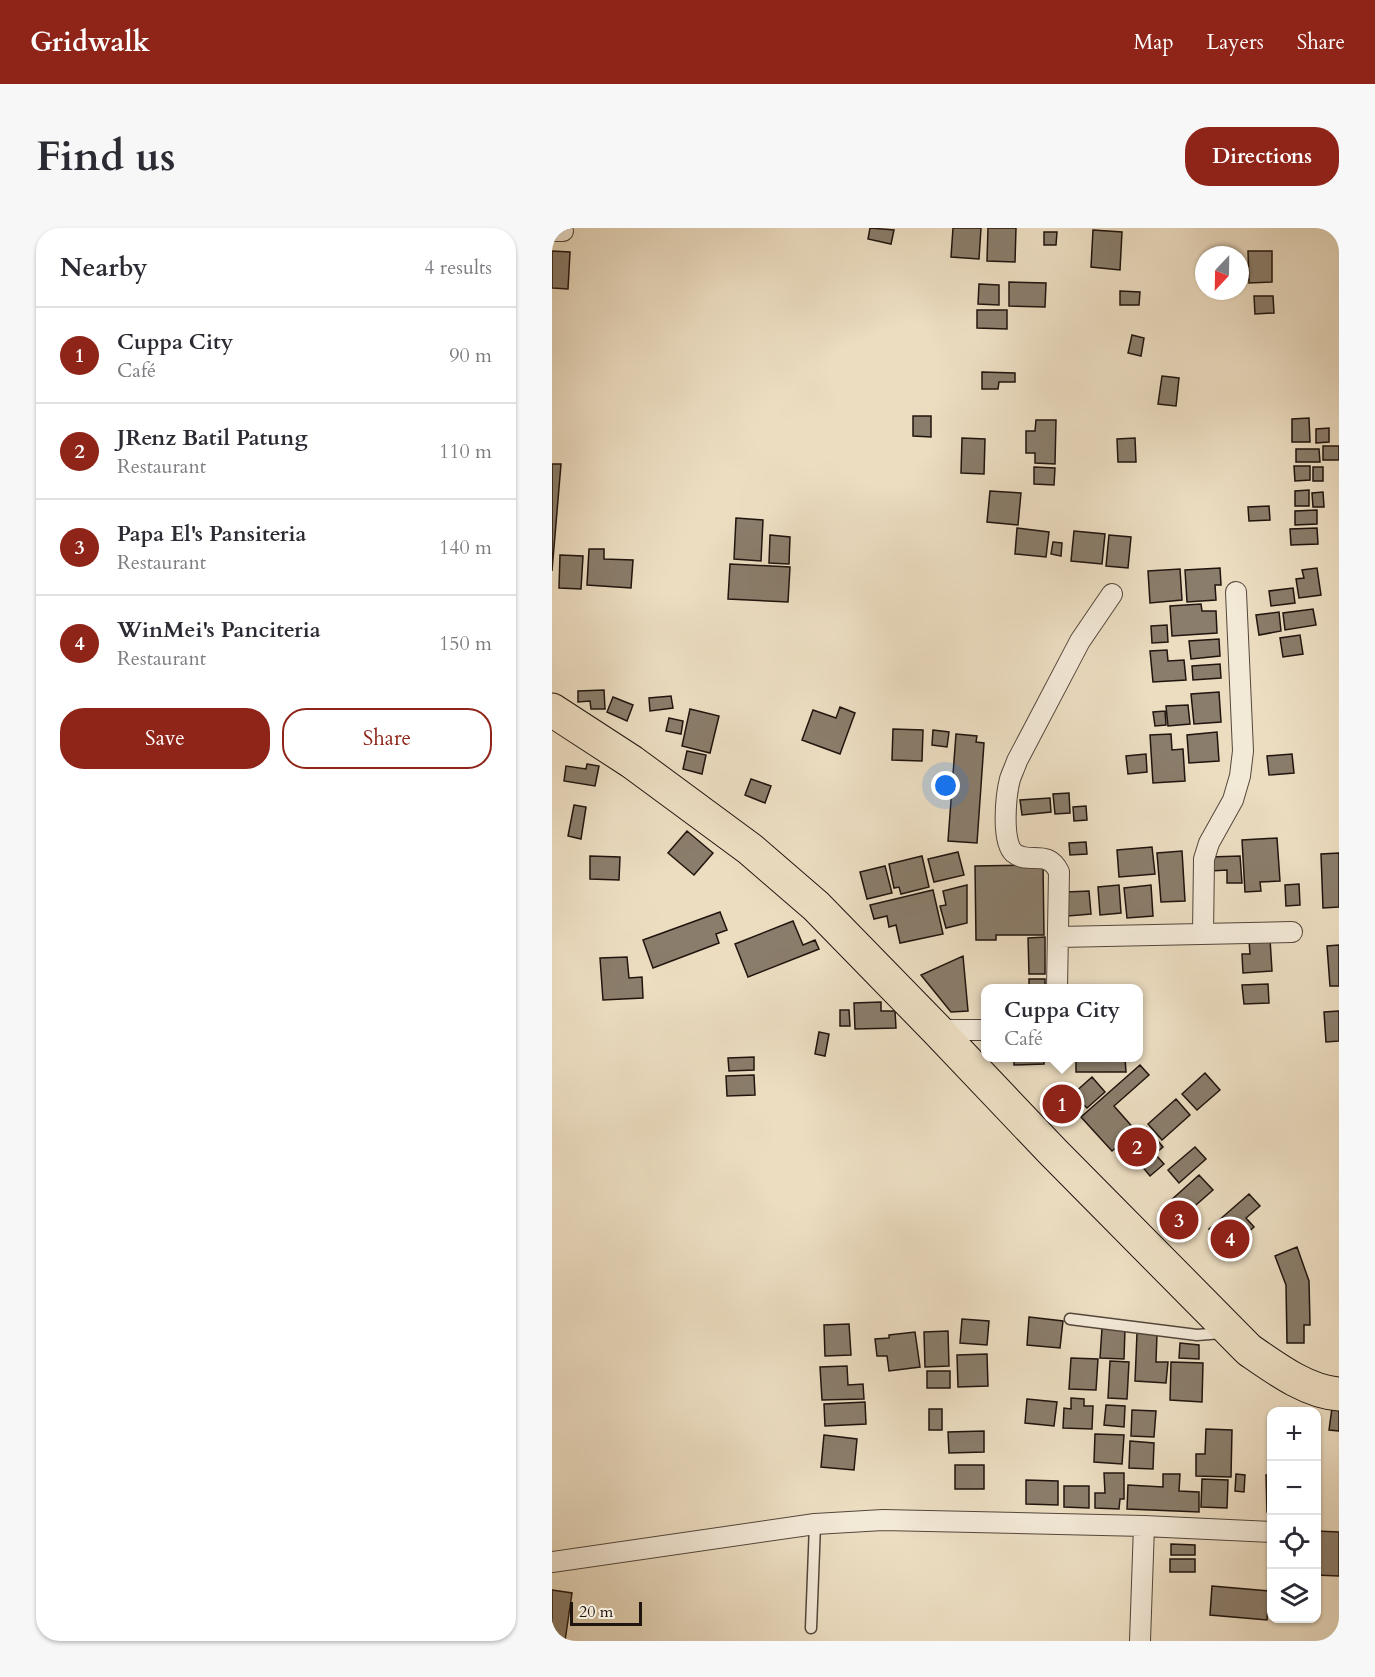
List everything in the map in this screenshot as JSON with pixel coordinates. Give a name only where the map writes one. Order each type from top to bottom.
[{"type":"highway","points":[[552,710],[632,762],[750,849],[816,906],[1053,1152],[1249,1350],[1283,1374],[1326,1393],[1339,1394]]},
{"type":"street","points":[[1203,934],[1204,859],[1209,843],[1233,800],[1242,759],[1236,592]]},
{"type":"street","points":[[1057,984],[1059,872],[1051,861],[1019,855],[1009,846],[1006,832],[1010,779],[1017,761],[1080,640],[1112,594]]},
{"type":"street","points":[[1059,937],[1292,932]]},
{"type":"street","points":[[937,1030],[981,1030]]},
{"type":"street","points":[[552,1562],[815,1524],[883,1520],[1144,1526],[1267,1532]]},
{"type":"street","points":[[1140,1641],[1144,1526]]},
{"type":"lane","points":[[1070,1319],[1197,1335],[1231,1332]]},
{"type":"lane","points":[[811,1628],[815,1524]]},
{"type":"building","points":[[870,228],[894,230],[891,244],[868,239]]},
{"type":"building","points":[[953,228],[981,228],[979,259],[951,257]]},
{"type":"building","points":[[988,228],[1016,228],[1015,262],[987,261]]},
{"type":"building","points":[[1093,230],[1122,232],[1120,270],[1091,267]]},
{"type":"building","points":[[1044,232],[1057,232],[1056,245],[1044,245]]},
{"type":"building","points":[[552,251],[570,252],[568,289],[552,288]]},
{"type":"building","points":[[1249,251],[1272,251],[1272,282],[1249,283]]},
{"type":"building","points":[[1009,282],[1046,283],[1045,307],[1009,306]]},
{"type":"building","points":[[979,284],[999,285],[999,305],[978,304]]},
{"type":"building","points":[[1120,291],[1140,292],[1139,305],[1120,305]]},
{"type":"building","points":[[1254,296],[1273,296],[1274,313],[1255,314]]},
{"type":"building","points":[[977,310],[1007,310],[1007,329],[977,328]]},
{"type":"building","points":[[1132,335],[1144,338],[1141,356],[1128,353]]},
{"type":"building","points":[[982,372],[1015,373],[1015,382],[999,382],[998,389],[982,389]]},
{"type":"building","points":[[1162,376],[1179,378],[1176,406],[1158,404]]},
{"type":"building","points":[[913,416],[931,416],[931,437],[913,436]]},
{"type":"building","points":[[1309,418],[1310,442],[1292,442],[1292,419]]},
{"type":"building","points":[[1036,420],[1056,420],[1055,464],[1035,463],[1035,453],[1026,453],[1026,431],[1035,431]]},
{"type":"building","points":[[1329,428],[1329,442],[1316,443],[1316,429]]},
{"type":"building","points":[[962,438],[985,439],[984,474],[961,473]]},
{"type":"building","points":[[1135,438],[1136,462],[1118,462],[1117,439]]},
{"type":"building","points":[[1323,446],[1339,446],[1339,460],[1323,460]]},
{"type":"building","points":[[1296,449],[1319,449],[1320,462],[1296,462]]},
{"type":"building","points":[[552,464],[561,464],[552,571]]},
{"type":"building","points":[[1294,466],[1310,466],[1310,480],[1295,481]]},
{"type":"building","points":[[1034,467],[1055,468],[1054,485],[1034,484]]},
{"type":"building","points":[[1313,467],[1323,467],[1323,481],[1313,481]]},
{"type":"building","points":[[1309,490],[1309,506],[1295,506],[1295,491]]},
{"type":"building","points":[[990,491],[1021,493],[1018,525],[987,522]]},
{"type":"building","points":[[1323,492],[1324,507],[1313,507],[1312,493]]},
{"type":"building","points":[[1269,506],[1270,520],[1249,521],[1248,507]]},
{"type":"building","points":[[1317,510],[1317,524],[1295,525],[1295,511]]},
{"type":"building","points":[[736,518],[763,520],[761,561],[734,559]]},
{"type":"building","points":[[1017,528],[1049,532],[1046,557],[1015,554]]},
{"type":"building","points":[[1317,528],[1318,544],[1291,545],[1290,529]]},
{"type":"building","points":[[1074,531],[1105,534],[1102,564],[1071,561]]},
{"type":"building","points":[[770,535],[790,537],[789,564],[769,563]]},
{"type":"building","points":[[1109,535],[1131,537],[1128,568],[1106,566]]},
{"type":"building","points":[[1053,542],[1062,543],[1061,556],[1051,554]]},
{"type":"building","points":[[589,549],[604,549],[604,559],[633,560],[631,588],[587,585]]},
{"type":"building","points":[[560,555],[583,556],[581,589],[559,588]]},
{"type":"building","points":[[730,564],[790,567],[788,602],[728,599]]},
{"type":"building","points":[[1220,568],[1221,585],[1215,585],[1216,600],[1187,602],[1185,570]]},
{"type":"building","points":[[1317,568],[1321,595],[1299,598],[1296,579],[1304,578],[1302,570]]},
{"type":"building","points":[[1180,569],[1182,600],[1150,603],[1148,571]]},
{"type":"building","points":[[1293,588],[1295,603],[1271,606],[1269,591]]},
{"type":"building","points":[[1201,604],[1202,611],[1216,611],[1217,633],[1172,636],[1170,606]]},
{"type":"building","points":[[1313,609],[1316,625],[1285,630],[1283,613]]},
{"type":"building","points":[[1279,612],[1281,631],[1259,635],[1256,615]]},
{"type":"building","points":[[1167,625],[1168,642],[1152,643],[1151,626]]},
{"type":"building","points":[[1300,635],[1303,654],[1283,657],[1280,638]]},
{"type":"building","points":[[1219,639],[1220,656],[1191,659],[1189,641]]},
{"type":"building","points":[[1167,650],[1168,661],[1184,660],[1186,680],[1153,682],[1150,651]]},
{"type":"building","points":[[1220,664],[1221,678],[1193,680],[1192,666]]},
{"type":"building","points":[[604,690],[605,709],[591,709],[590,701],[578,702],[578,691]]},
{"type":"building","points":[[1219,692],[1221,722],[1194,724],[1191,694]]},
{"type":"building","points":[[671,696],[673,708],[650,711],[649,698]]},
{"type":"building","points":[[613,697],[633,705],[627,721],[607,712]]},
{"type":"building","points":[[1188,705],[1190,724],[1168,726],[1166,706]]},
{"type":"building","points":[[840,707],[855,713],[840,754],[802,740],[813,710],[836,718]]},
{"type":"building","points":[[690,709],[719,716],[710,753],[682,746]]},
{"type":"building","points":[[1165,711],[1166,725],[1155,726],[1153,712]]},
{"type":"building","points":[[669,718],[683,721],[681,734],[666,731]]},
{"type":"building","points":[[893,729],[923,730],[922,761],[892,760]]},
{"type":"building","points":[[933,730],[949,732],[947,747],[932,745]]},
{"type":"building","points":[[1217,732],[1219,761],[1189,763],[1187,735]]},
{"type":"building","points":[[956,734],[977,736],[976,742],[984,743],[977,843],[948,841]]},
{"type":"building","points":[[1171,734],[1172,750],[1183,749],[1185,781],[1153,783],[1150,735]]},
{"type":"building","points":[[687,751],[706,755],[702,774],[683,769]]},
{"type":"building","points":[[1146,754],[1147,772],[1128,774],[1126,756]]},
{"type":"building","points":[[1292,754],[1294,773],[1269,775],[1267,756]]},
{"type":"building","points":[[587,764],[599,766],[595,786],[564,781],[566,766],[586,769]]},
{"type":"building","points":[[751,779],[771,786],[765,803],[745,795]]},
{"type":"building","points":[[1069,793],[1070,813],[1055,814],[1053,794]]},
{"type":"building","points":[[1050,798],[1051,812],[1022,815],[1020,800]]},
{"type":"building","points":[[574,805],[586,807],[581,839],[568,836]]},
{"type":"building","points":[[1086,806],[1087,820],[1074,821],[1073,807]]},
{"type":"building","points":[[687,831],[713,853],[694,875],[668,853]]},
{"type":"building","points":[[1277,838],[1280,881],[1260,882],[1261,891],[1245,892],[1242,840]]},
{"type":"building","points":[[1086,842],[1087,854],[1070,855],[1069,843]]},
{"type":"building","points":[[1152,847],[1155,874],[1119,877],[1117,850]]},
{"type":"building","points":[[1182,851],[1185,901],[1161,902],[1157,853]]},
{"type":"building","points":[[958,852],[964,875],[934,882],[928,859]]},
{"type":"building","points":[[1339,853],[1339,907],[1323,908],[1321,854]]},
{"type":"building","points":[[590,856],[620,857],[619,880],[590,879]]},
{"type":"building","points":[[922,856],[929,887],[901,894],[899,887],[894,888],[889,864]]},
{"type":"building","points":[[1240,856],[1242,883],[1227,883],[1227,870],[1211,871],[1210,857]]},
{"type":"building","points":[[1043,865],[1044,935],[996,935],[996,940],[976,940],[975,866]]},
{"type":"building","points":[[885,866],[892,893],[867,899],[860,872]]},
{"type":"building","points":[[1299,884],[1300,905],[1286,906],[1285,885]]},
{"type":"building","points":[[967,885],[967,923],[946,928],[940,906],[946,905],[943,891]]},
{"type":"building","points":[[1119,885],[1121,913],[1100,915],[1098,887]]},
{"type":"building","points":[[1151,885],[1153,916],[1127,918],[1124,888]]},
{"type":"building","points":[[933,890],[943,934],[900,943],[896,925],[889,927],[887,916],[874,919],[870,905]]},
{"type":"building","points":[[1089,891],[1091,914],[1068,916],[1066,892]]},
{"type":"building","points":[[720,912],[727,930],[716,934],[719,943],[653,968],[643,940]]},
{"type":"building","points":[[793,921],[803,945],[815,940],[819,949],[748,977],[735,944]]},
{"type":"building","points":[[1045,937],[1045,974],[1029,974],[1028,938]]},
{"type":"building","points":[[1270,939],[1272,971],[1243,973],[1242,954],[1250,954],[1249,940]]},
{"type":"building","points":[[1339,945],[1339,986],[1330,986],[1327,946]]},
{"type":"building","points":[[963,956],[968,1011],[951,1012],[921,975]]},
{"type":"building","points":[[627,957],[629,978],[642,977],[643,998],[603,1000],[600,958]]},
{"type":"building","points":[[1029,979],[1045,979],[1045,984],[1029,984]]},
{"type":"building","points":[[1268,984],[1269,1003],[1244,1004],[1242,985]]},
{"type":"building","points":[[881,1002],[881,1011],[895,1011],[896,1028],[855,1029],[854,1003]]},
{"type":"building","points":[[840,1010],[849,1010],[850,1026],[840,1026]]},
{"type":"building","points":[[1339,1011],[1339,1041],[1326,1042],[1324,1012]]},
{"type":"building","points":[[819,1032],[829,1034],[825,1056],[815,1054]]},
{"type":"building","points":[[754,1057],[754,1070],[729,1071],[728,1058]]},
{"type":"building","points":[[1014,1062],[1044,1062],[1044,1064],[1014,1065]]},
{"type":"building","points":[[1076,1062],[1125,1062],[1126,1072],[1076,1072]]},
{"type":"building","points":[[1140,1065],[1149,1075],[1114,1106],[1136,1131],[1112,1151],[1081,1117]]},
{"type":"building","points":[[1205,1073],[1220,1090],[1197,1110],[1182,1094]]},
{"type":"building","points":[[754,1075],[755,1095],[727,1096],[726,1076]]},
{"type":"building","points":[[1092,1077],[1105,1092],[1087,1108],[1073,1094]]},
{"type":"building","points":[[1176,1099],[1190,1115],[1162,1140],[1148,1124]]},
{"type":"building","points":[[1146,1127],[1163,1147],[1155,1154],[1164,1164],[1150,1176],[1137,1160],[1134,1163],[1121,1149]]},
{"type":"building","points":[[1195,1147],[1206,1159],[1179,1183],[1168,1170]]},
{"type":"building","points":[[1199,1175],[1213,1190],[1188,1212],[1199,1223],[1183,1237],[1159,1211]]},
{"type":"building","points":[[1249,1194],[1260,1206],[1246,1218],[1254,1227],[1228,1250],[1209,1229]]},
{"type":"building","points":[[1297,1247],[1309,1281],[1310,1325],[1304,1325],[1304,1343],[1287,1343],[1286,1285],[1275,1256]]},
{"type":"building","points":[[1029,1317],[1063,1321],[1060,1348],[1027,1345]]},
{"type":"building","points":[[962,1319],[989,1321],[987,1345],[960,1343]]},
{"type":"building","points":[[849,1324],[851,1355],[825,1356],[824,1325]]},
{"type":"building","points":[[1102,1328],[1125,1329],[1124,1359],[1100,1358]]},
{"type":"building","points":[[948,1331],[949,1366],[925,1367],[924,1332]]},
{"type":"building","points":[[915,1332],[920,1367],[889,1371],[887,1356],[877,1356],[875,1339]]},
{"type":"building","points":[[1137,1333],[1157,1334],[1156,1362],[1168,1362],[1166,1383],[1135,1381]]},
{"type":"building","points":[[1180,1343],[1199,1345],[1199,1359],[1179,1358]]},
{"type":"building","points":[[987,1354],[988,1386],[958,1387],[957,1355]]},
{"type":"building","points":[[1071,1358],[1098,1359],[1096,1390],[1069,1389]]},
{"type":"building","points":[[1110,1361],[1129,1362],[1127,1399],[1108,1398]]},
{"type":"building","points":[[1171,1362],[1203,1363],[1202,1402],[1170,1400]]},
{"type":"building","points":[[847,1366],[848,1385],[863,1384],[864,1399],[822,1400],[820,1367]]},
{"type":"building","points":[[927,1371],[950,1371],[950,1388],[927,1388]]},
{"type":"building","points":[[1071,1398],[1084,1399],[1084,1406],[1093,1406],[1092,1429],[1063,1428],[1064,1408],[1071,1409]]},
{"type":"building","points":[[1027,1399],[1057,1402],[1054,1426],[1025,1423]]},
{"type":"building","points":[[865,1402],[866,1424],[825,1426],[824,1404]]},
{"type":"building","points":[[1106,1405],[1125,1406],[1124,1427],[1104,1425]]},
{"type":"building","points":[[1332,1408],[1339,1409],[1339,1431],[1329,1430]]},
{"type":"building","points":[[929,1409],[942,1409],[942,1430],[929,1430]]},
{"type":"building","points":[[1132,1410],[1156,1411],[1154,1437],[1131,1436]]},
{"type":"building","points":[[1206,1429],[1232,1430],[1231,1477],[1196,1476],[1196,1454],[1205,1454]]},
{"type":"building","points":[[984,1431],[984,1452],[949,1453],[948,1432]]},
{"type":"building","points":[[1095,1434],[1124,1435],[1122,1464],[1094,1462]]},
{"type":"building","points":[[824,1435],[857,1439],[854,1470],[821,1467]]},
{"type":"building","points":[[1130,1441],[1154,1443],[1153,1469],[1129,1468]]},
{"type":"building","points":[[955,1465],[984,1465],[984,1489],[955,1489]]},
{"type":"building","points":[[1104,1473],[1124,1473],[1124,1499],[1120,1499],[1119,1509],[1095,1508],[1095,1493],[1105,1493]]},
{"type":"building","points":[[1163,1474],[1180,1474],[1179,1491],[1199,1492],[1199,1512],[1127,1509],[1128,1485],[1163,1487]]},
{"type":"building","points":[[1236,1474],[1245,1475],[1244,1492],[1235,1491]]},
{"type":"building","points":[[1202,1479],[1228,1480],[1227,1508],[1201,1507]]},
{"type":"building","points":[[1026,1480],[1058,1481],[1058,1505],[1026,1504]]},
{"type":"building","points":[[1064,1486],[1089,1486],[1089,1508],[1064,1507]]},
{"type":"building","points":[[1321,1531],[1339,1532],[1339,1576],[1321,1575]]},
{"type":"building","points":[[1171,1544],[1195,1545],[1195,1555],[1171,1555]]},
{"type":"building","points":[[1170,1559],[1195,1559],[1195,1572],[1170,1572]]},
{"type":"building","points":[[1212,1586],[1267,1591],[1267,1620],[1210,1615]]},
{"type":"building","points":[[552,1590],[572,1593],[565,1641],[552,1641]]},
{"type":"place","name":"Cuppa City","points":[[1062,1104]]},
{"type":"place","name":"JRenz Batil Patung","points":[[1137,1147]]},
{"type":"place","name":"Papa El's Pansiteria","points":[[1179,1220]]},
{"type":"place","name":"WinMei's Panciteria","points":[[1230,1239]]}]
